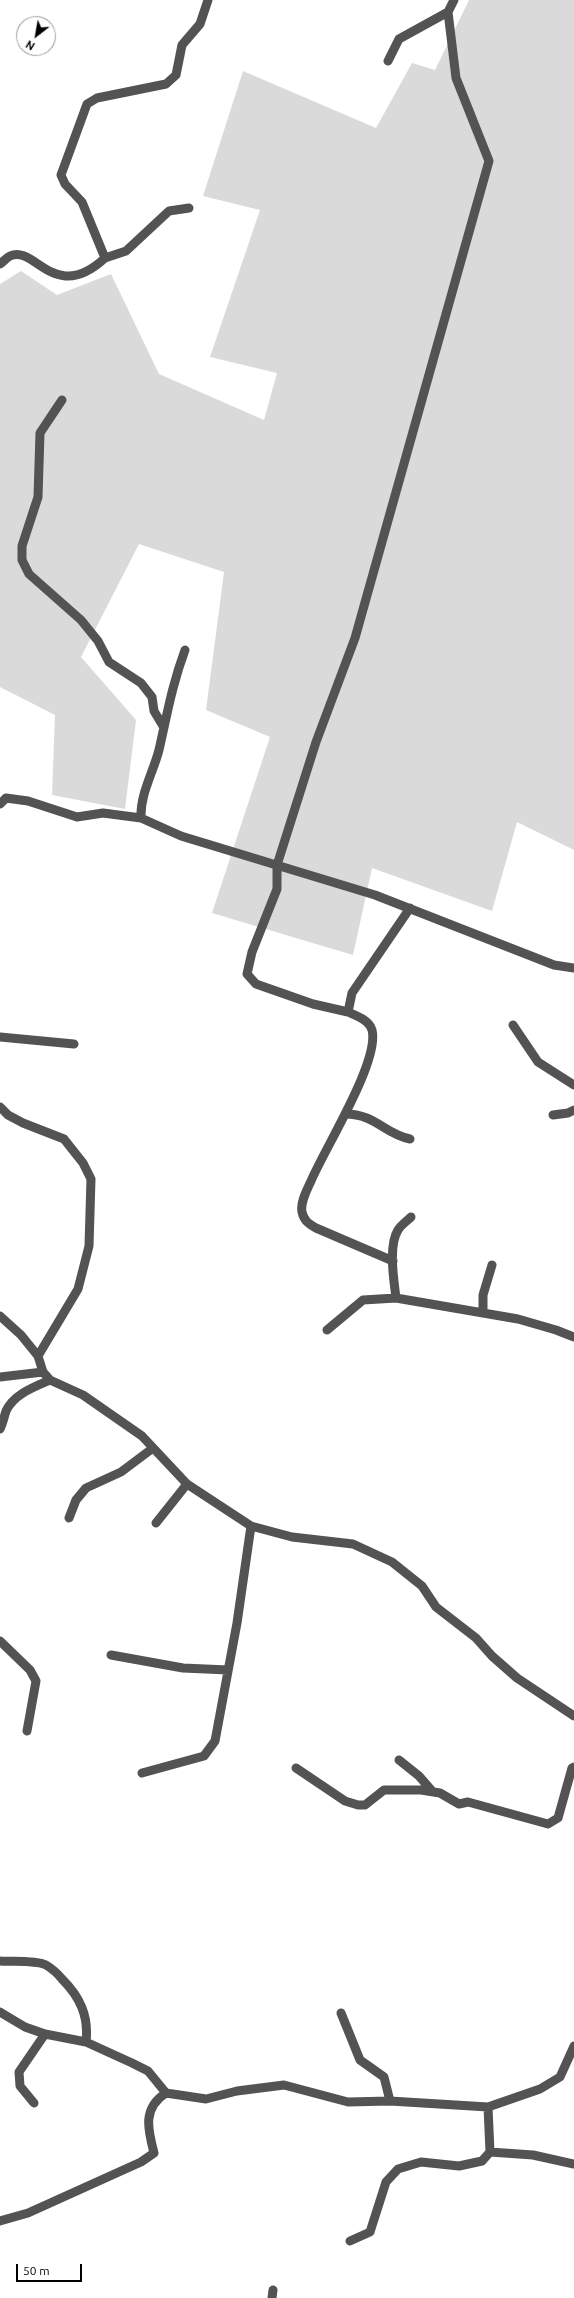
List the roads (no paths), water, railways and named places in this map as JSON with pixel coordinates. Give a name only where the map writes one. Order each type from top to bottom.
[{"type":"street","points":[[105,258],[82,202],[65,184],[61,175],[81,114],[86,104],[91,100],[166,84],[173,80],[176,75],[182,45],[200,24],[208,0]]},
{"type":"street","points":[[393,1261],[316,1228],[306,1221],[302,1212],[304,1197],[317,1167],[345,1114],[371,1055],[372,1029],[366,1021],[348,1012],[313,1004],[256,984],[247,974],[252,952],[277,889],[277,865],[316,742],[355,638],[489,162],[456,78],[448,12],[454,0]]},
{"type":"street","points":[[388,61],[399,39],[448,12]]},
{"type":"street","points":[[0,264],[10,256],[19,255],[27,258],[53,274],[67,277],[80,275],[93,270],[105,258],[126,251],[169,211],[188,208]]},
{"type":"street","points":[[62,400],[40,433],[38,497],[32,521],[22,546],[22,560],[29,574],[81,620],[98,642],[109,662],[145,688],[152,697],[154,711],[163,726]]},
{"type":"street","points":[[141,818],[140,807],[159,752],[172,685],[185,650]]},
{"type":"street","points":[[0,804],[6,798],[28,801],[77,817],[103,813],[141,818],[181,836],[375,895],[554,964],[574,968]]},
{"type":"street","points":[[348,1012],[352,993],[410,908]]},
{"type":"street","points":[[513,1025],[538,1062],[574,1085]]},
{"type":"street","points":[[0,1037],[74,1044]]},
{"type":"street","points":[[0,1107],[8,1115],[23,1123],[64,1140],[83,1163],[91,1179],[89,1246],[78,1289],[38,1356]]},
{"type":"street","points":[[553,1115],[568,1113],[574,1110]]},
{"type":"street","points":[[345,1114],[359,1114],[366,1116],[402,1138],[410,1139]]},
{"type":"street","points":[[396,1298],[393,1261],[398,1230],[411,1217]]},
{"type":"street","points":[[483,1313],[483,1295],[492,1265]]},
{"type":"street","points":[[327,1330],[363,1300],[396,1298],[518,1319],[556,1330],[574,1338]]},
{"type":"street","points":[[0,1316],[21,1335],[38,1356],[44,1372],[50,1380],[83,1395],[142,1436],[187,1484],[251,1526],[292,1537],[353,1544],[392,1562],[422,1586],[436,1607],[476,1638],[492,1656],[517,1678],[574,1716]]},
{"type":"street","points":[[0,1376],[44,1372]]},
{"type":"street","points":[[0,1429],[7,1410],[14,1400],[26,1391],[50,1380]]},
{"type":"street","points":[[69,1518],[76,1500],[86,1488],[120,1472],[153,1448]]},
{"type":"street","points":[[156,1523],[187,1484]]},
{"type":"street","points":[[142,1773],[204,1756],[215,1741],[237,1623],[251,1526]]},
{"type":"street","points":[[0,1641],[30,1670],[36,1681],[27,1731]]},
{"type":"street","points":[[111,1655],[183,1668],[228,1670]]},
{"type":"street","points":[[399,1760],[419,1776],[432,1791]]},
{"type":"street","points":[[296,1768],[345,1801],[358,1805],[366,1805],[384,1790],[432,1791],[440,1793],[459,1804],[468,1802],[548,1824],[558,1818],[568,1779],[572,1768],[574,1767]]},
{"type":"street","points":[[0,1961],[46,1965],[59,1976],[74,1992],[83,2006],[87,2033],[86,2042]]},
{"type":"street","points":[[0,2012],[25,2026],[46,2034],[86,2042],[148,2071],[166,2093],[206,2099],[237,2091],[284,2085],[348,2102],[390,2101],[488,2108],[540,2089],[560,2077],[574,2046]]},
{"type":"street","points":[[341,2013],[360,2060],[384,2077],[390,2101]]},
{"type":"street","points":[[34,2104],[20,2086],[19,2072],[46,2034]]},
{"type":"street","points":[[0,2221],[28,2213],[141,2162],[154,2153],[147,2125],[157,2099],[166,2093]]},
{"type":"street","points":[[350,2241],[370,2232],[386,2182],[398,2169],[421,2162],[459,2166],[482,2161],[490,2152],[488,2108]]},
{"type":"street","points":[[490,2152],[533,2155],[574,2164]]}]
